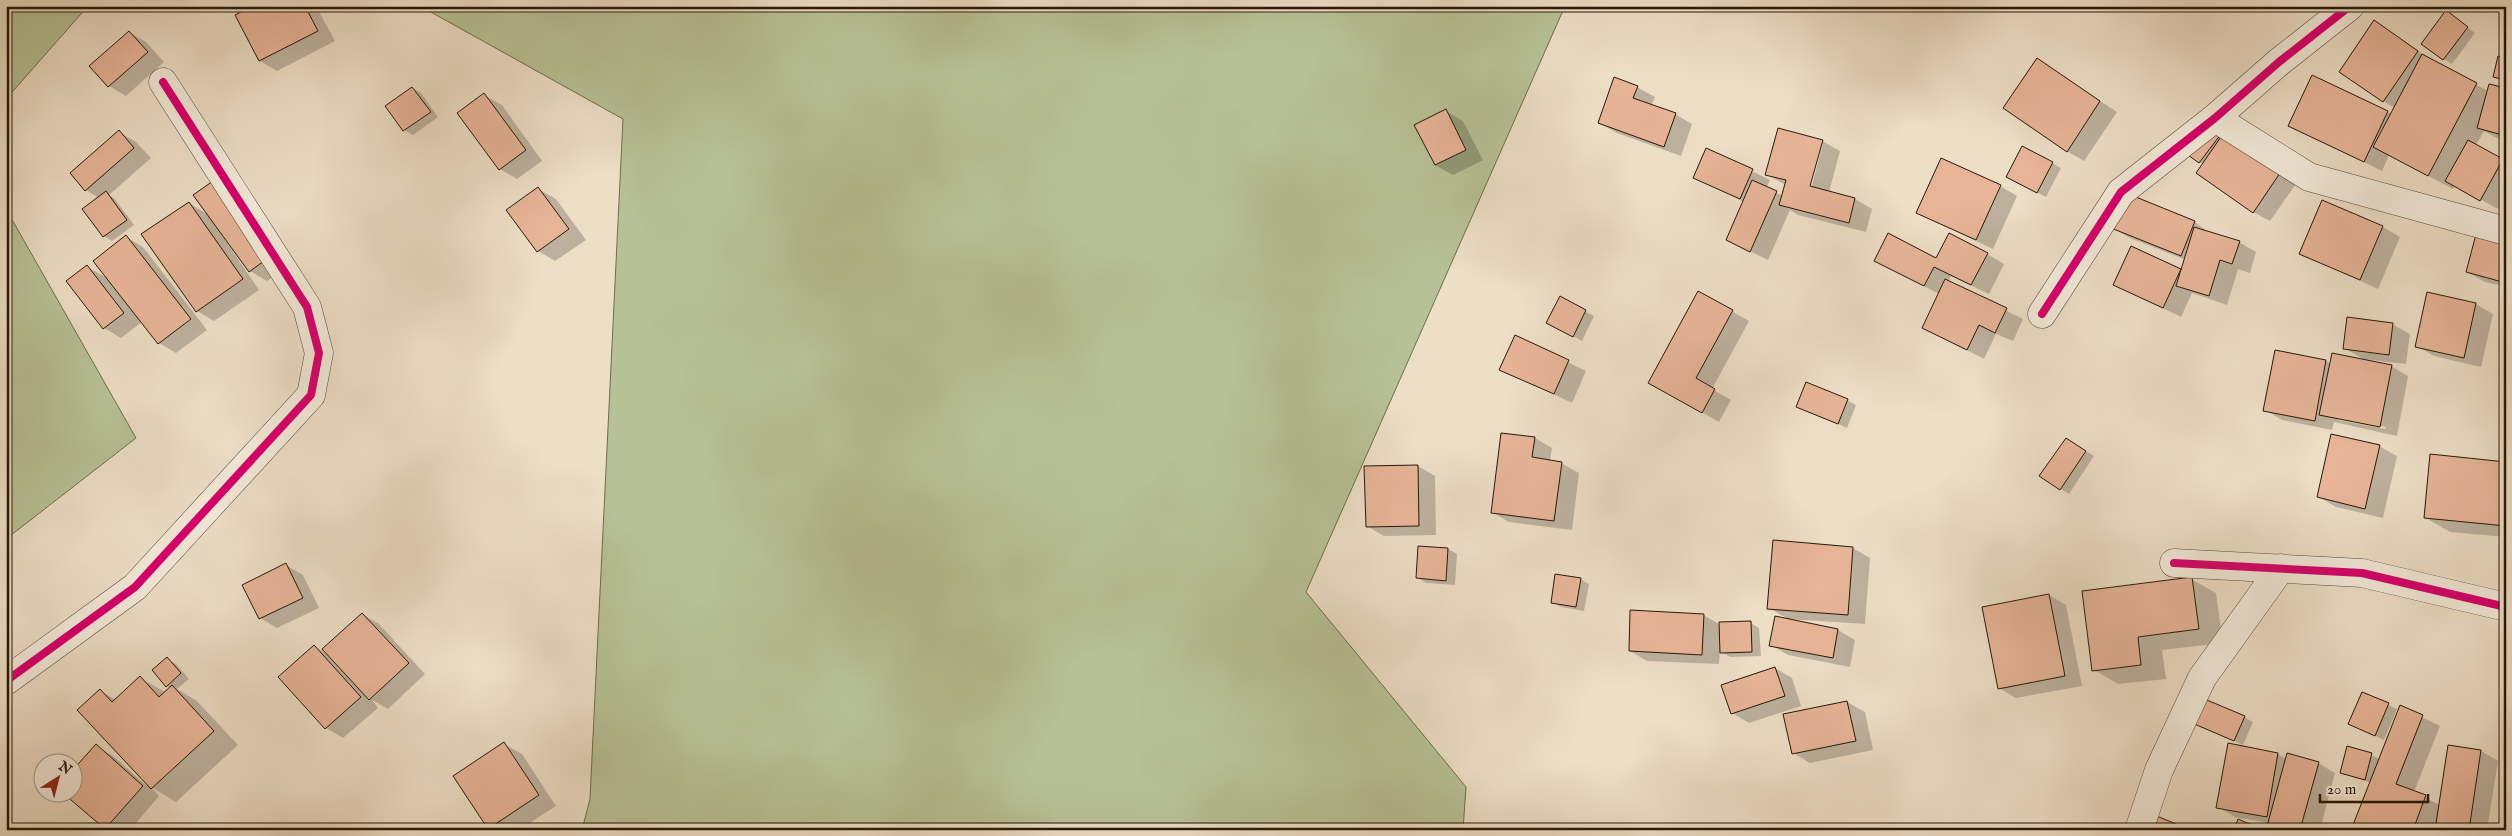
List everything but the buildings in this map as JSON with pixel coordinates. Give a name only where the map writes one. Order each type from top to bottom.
[{"type":"street","points":[[2042,314],[2121,192],[2215,118],[2280,62],[2350,6]]},
{"type":"street","points":[[6,681],[135,587],[311,395],[319,353],[307,307],[163,82]]},
{"type":"street","points":[[2215,118],[2310,177],[2506,231]]},
{"type":"street","points":[[2174,562],[2362,573],[2506,607]]},
{"type":"street","points":[[2140,830],[2159,770],[2202,678],[2280,568]]},
{"type":"green space","points":[[6,6],[88,6],[6,99]]},
{"type":"green space","points":[[420,6],[1565,6],[1306,592],[1466,787],[1463,830],[582,830],[590,799],[623,119]]},
{"type":"green space","points":[[6,209],[136,438],[6,539]]},
{"type":"cycle path","points":[[2042,314],[2121,192],[2215,118],[2279,62],[2350,6]]},
{"type":"cycle path","points":[[6,681],[135,587],[311,395],[319,353],[307,307],[163,82]]},
{"type":"cycle path","points":[[2174,563],[2362,573],[2506,607]]}]
